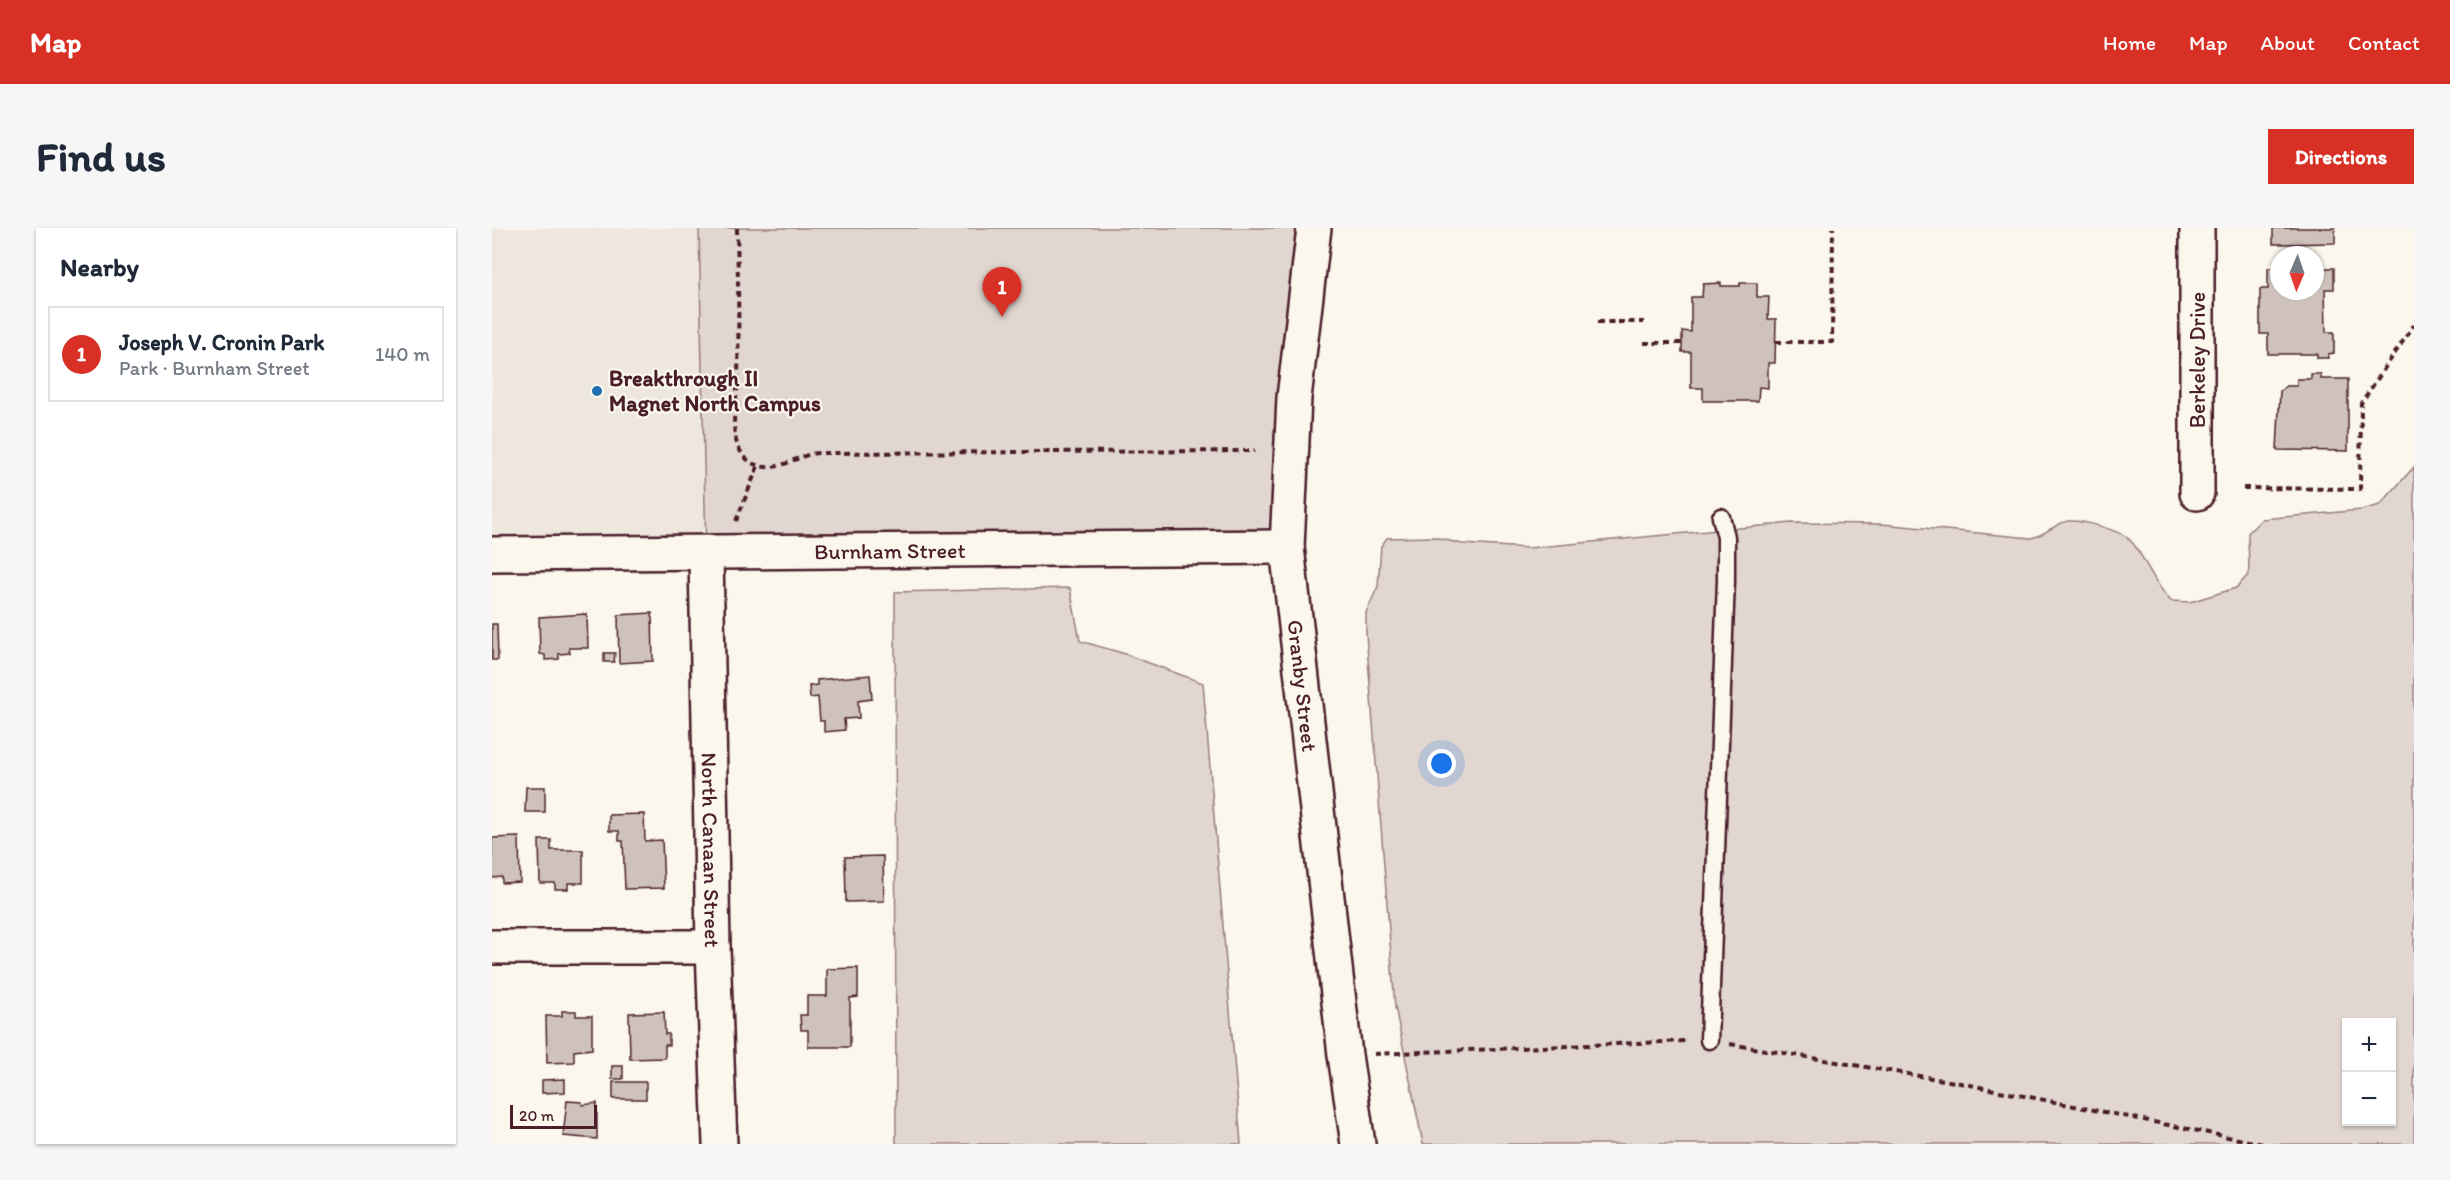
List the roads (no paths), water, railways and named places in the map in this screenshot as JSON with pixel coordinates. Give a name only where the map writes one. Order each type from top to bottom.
[{"type":"street","name":"Granby Street","points":[[1314,228],[1294,398],[1287,547],[1345,1055],[1358,1144]]},
{"type":"street","name":"Berkeley Drive","points":[[2197,228],[2197,493]]},
{"type":"street","name":"Burnham Street","points":[[492,554],[706,554],[1287,547]]},
{"type":"street","name":"North Canaan Street","points":[[706,554],[712,947],[720,1144]]},
{"type":"street","points":[[492,947],[712,947]]},
{"type":"lane","points":[[1709,1040],[1726,580],[1726,537],[1721,518]]},
{"type":"place","name":"Joseph V. Cronin Park","points":[[1002,317]]},
{"type":"place","name":"Breakthrough II Magnet North Campus","points":[[597,391]]}]
